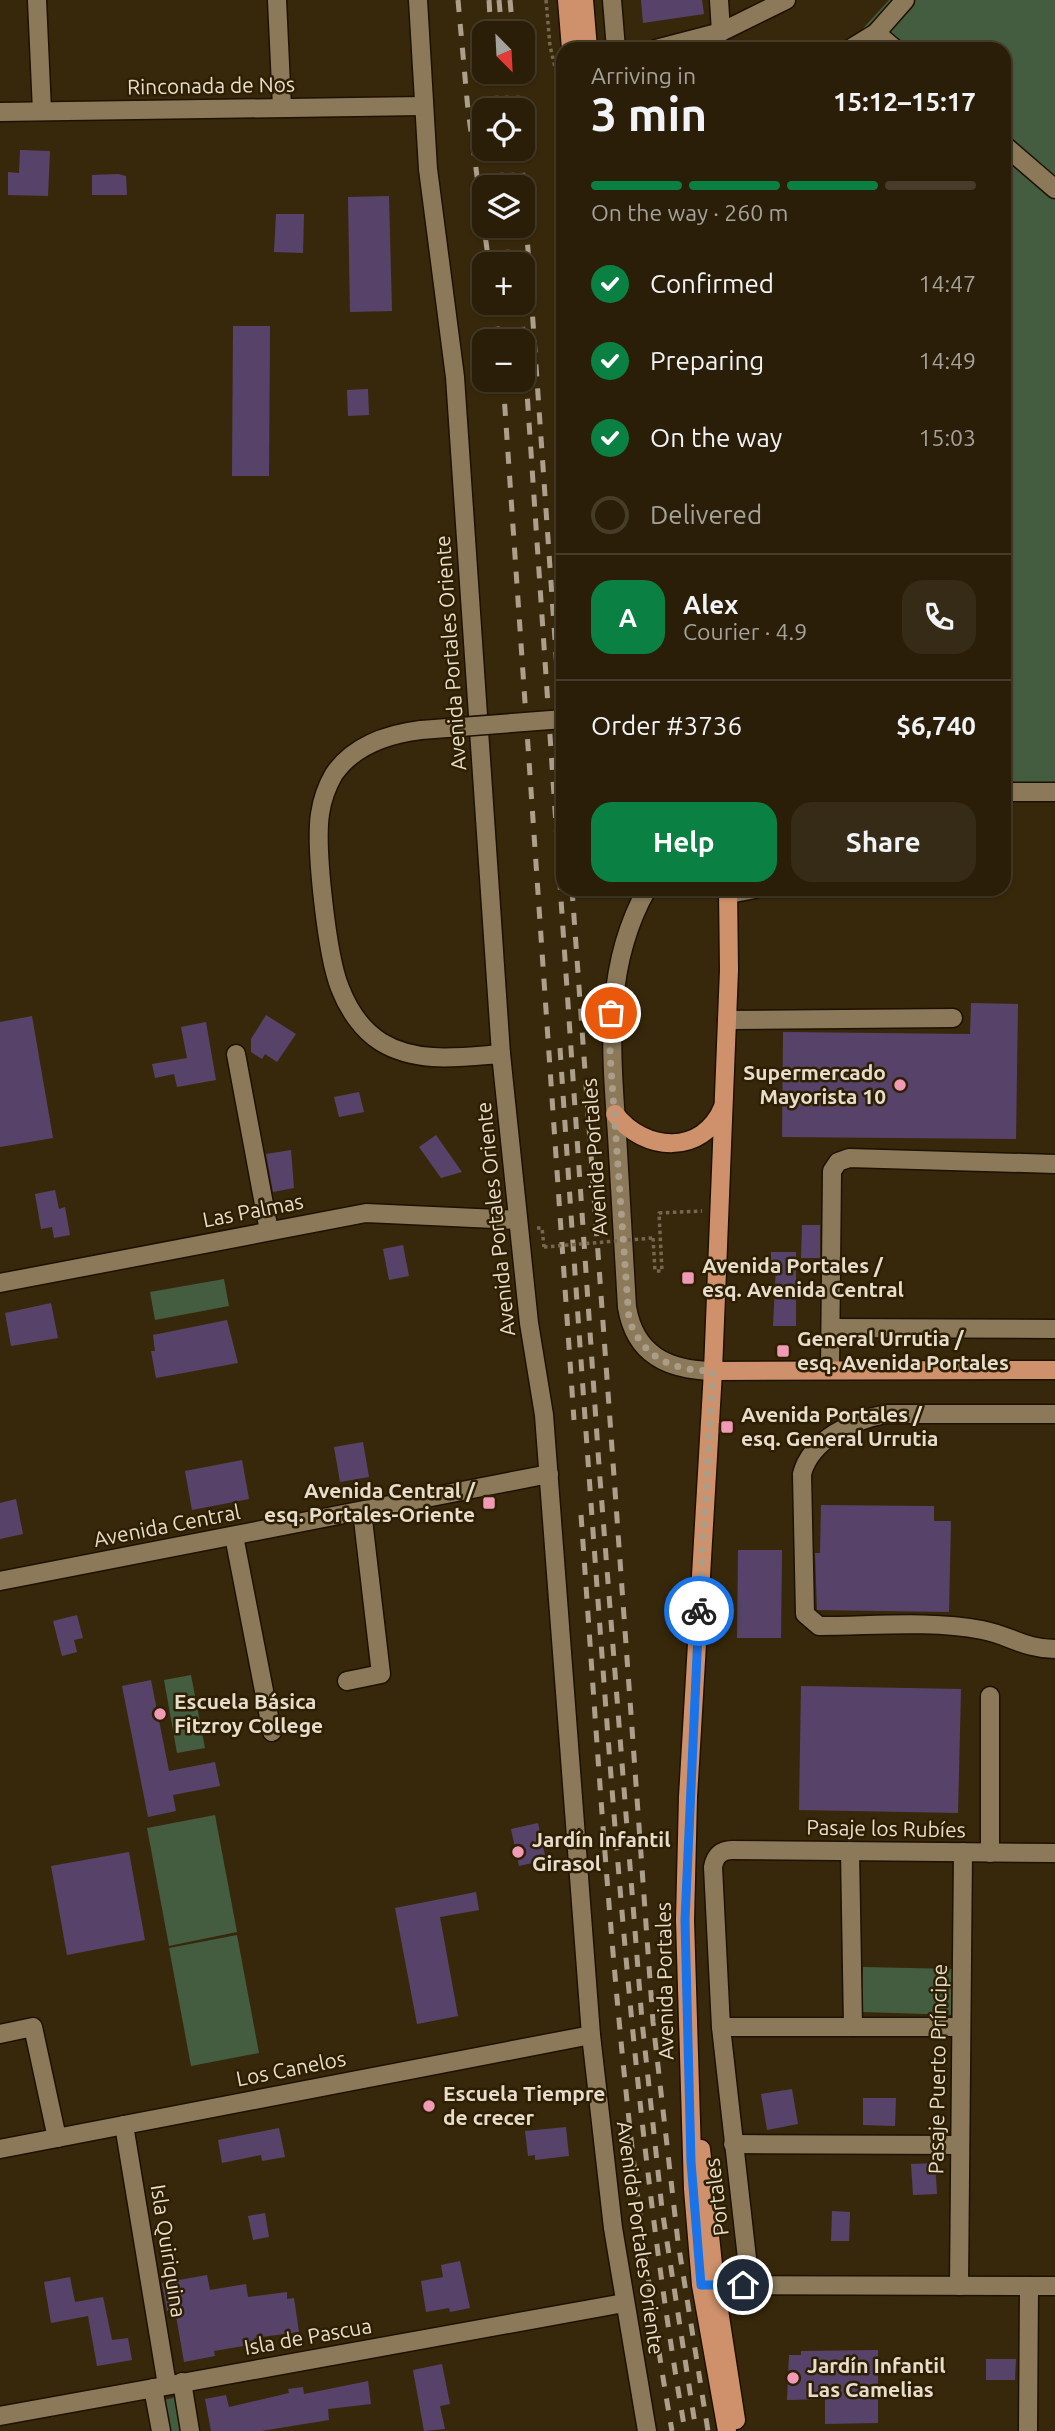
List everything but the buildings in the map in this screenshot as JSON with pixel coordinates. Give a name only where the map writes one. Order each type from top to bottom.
[{"type":"main road","points":[[567,0],[570,42]]},
{"type":"main road","points":[[584,0],[587,42]]},
{"type":"main road","name":"Avenida Portales","points":[[727,2431],[691,2162],[685,1865],[713,1371],[727,1020],[729,896]]},
{"type":"main road","points":[[615,1114],[632,1133],[644,1139],[678,1144],[706,1131],[724,1104]]},
{"type":"main road","points":[[713,1371],[1055,1370]]},
{"type":"main road","name":"Avenida Portales","points":[[708,2285],[737,2431]]},
{"type":"street","points":[[37,0],[42,111]]},
{"type":"street","points":[[277,0],[282,107]]},
{"type":"street","name":"Avenida Portales Oriente","points":[[418,0],[423,106],[441,285],[454,377],[501,1054],[549,1474],[591,2035],[624,2303],[647,2431]]},
{"type":"street","points":[[612,0],[615,42]]},
{"type":"street","points":[[719,0],[721,32]]},
{"type":"street","points":[[683,42],[721,32],[786,0]]},
{"type":"street","points":[[861,42],[876,33],[905,0]]},
{"type":"street","points":[[876,33],[887,42]]},
{"type":"street","name":"Rinconada de Nos","points":[[0,112],[423,106]]},
{"type":"street","points":[[1011,151],[1055,189]]},
{"type":"street","points":[[501,1054],[440,1058],[393,1048],[379,1041],[358,1021],[345,999],[334,971],[320,851],[320,814],[327,788],[341,765],[362,748],[385,737],[421,730],[556,720]]},
{"type":"street","points":[[1011,792],[1055,792]]},
{"type":"street","name":"Avenida Portales","points":[[644,896],[627,932],[614,987],[610,1033],[627,1307],[634,1333],[648,1353],[666,1365],[713,1371]]},
{"type":"street","points":[[727,1020],[953,1018]]},
{"type":"street","points":[[236,1054],[269,1231]]},
{"type":"street","points":[[830,1369],[832,1171],[838,1162],[849,1158],[1055,1164]]},
{"type":"street","name":"Las Palmas","points":[[0,1281],[342,1216],[384,1212],[518,1220]]},
{"type":"street","points":[[832,1328],[1055,1329]]},
{"type":"street","points":[[1055,1414],[886,1414],[862,1419],[816,1448],[802,1474],[805,1614],[811,1622],[819,1626],[985,1630],[1034,1649],[1055,1649]]},
{"type":"street","name":"Avenida Central","points":[[0,1581],[549,1474]]},
{"type":"street","points":[[347,1681],[381,1674],[362,1511]]},
{"type":"street","points":[[234,1536],[272,1732]]},
{"type":"street","points":[[990,1696],[990,1853]]},
{"type":"street","name":"Pasaje los Rubíes","points":[[718,1854],[732,1850],[1055,1853]]},
{"type":"street","points":[[850,1851],[853,2027]]},
{"type":"street","name":"Pasaje Puerto Príncipe","points":[[958,2286],[963,1852]]},
{"type":"street","name":"Portales","points":[[718,1854],[713,1867],[721,2027],[750,2284]]},
{"type":"street","points":[[0,2034],[33,2027],[57,2138]]},
{"type":"street","points":[[721,2027],[961,2027]]},
{"type":"street","name":"Los Canelos","points":[[0,2149],[591,2035]]},
{"type":"street","name":"Isla Quiriquina","points":[[124,2124],[167,2385],[190,2431]]},
{"type":"street","points":[[733,2144],[960,2145]]},
{"type":"street","points":[[708,2285],[1055,2286]]},
{"type":"street","points":[[1028,2431],[1029,2286]]},
{"type":"street","name":"Isla de Pascua","points":[[0,2416],[624,2303]]},
{"type":"street","name":"Isla Quiriquina","points":[[160,2431],[167,2385]]},
{"type":"path","points":[[544,1247],[653,1238],[655,1271],[662,1271],[659,1213],[718,1210]]},
{"type":"green space","points":[[889,0],[1055,0],[1055,789],[1011,789],[1011,42],[844,42],[857,35]]},
{"type":"green space","points":[[224,1279],[229,1306],[155,1320],[150,1292]]},
{"type":"green space","points":[[191,1675],[205,1748],[177,1753],[164,1680]]},
{"type":"green space","points":[[215,1815],[237,1932],[169,1946],[147,1828]]},
{"type":"green space","points":[[237,1935],[259,2053],[191,2066],[169,1948]]},
{"type":"green space","points":[[863,1967],[956,1969],[955,2015],[862,2012]]},
{"type":"green space","points":[[176,2397],[182,2431],[169,2431],[164,2400]]},
{"type":"railway","points":[[458,0],[468,110],[487,252]]},
{"type":"railway","points":[[489,0],[490,21]]},
{"type":"railway","points":[[499,0],[501,21]]},
{"type":"railway","points":[[510,0],[512,21]]},
{"type":"railway","points":[[495,84],[496,98]]},
{"type":"railway","points":[[505,84],[506,98]]},
{"type":"railway","points":[[516,84],[517,98]]},
{"type":"railway","points":[[500,161],[501,175]]},
{"type":"railway","points":[[511,161],[512,175]]},
{"type":"railway","points":[[522,161],[556,654]]},
{"type":"railway","points":[[506,238],[507,252]]},
{"type":"railway","points":[[496,315],[497,329]]},
{"type":"railway","points":[[522,315],[556,825]]},
{"type":"railway","points":[[504,392],[574,1420]]},
{"type":"railway","points":[[561,896],[599,1466],[642,2021],[662,2209],[696,2431]]},
{"type":"railway","points":[[573,896],[653,2022],[678,2242],[708,2431]]},
{"type":"railway","points":[[560,1048],[583,1393],[630,1999],[659,2258],[685,2431]]},
{"type":"railway","points":[[581,1515],[605,1859],[626,2089],[654,2317],[672,2431]]},
{"type":"way so far","points":[[611,1013],[610,1054],[629,1320],[641,1344],[657,1360],[677,1368],[713,1371],[699,1611]]},
{"type":"place","name":"Supermercado Mayorista 10","points":[[900,1085]]},
{"type":"place","name":"Avenida Portales / esq. Avenida Central","points":[[688,1278]]},
{"type":"place","name":"General Urrutia / esq. Avenida Portales","points":[[783,1351]]},
{"type":"place","name":"Avenida Portales / esq. General Urrutia","points":[[727,1427]]},
{"type":"place","name":"Avenida Central / esq. Portales-Oriente","points":[[489,1503]]},
{"type":"place","name":"Escuela Básica Fitzroy College","points":[[160,1714]]},
{"type":"place","name":"Jardín Infantil Girasol","points":[[518,1852]]},
{"type":"place","name":"Escuela Tiempre de crecer","points":[[429,2106]]},
{"type":"place","name":"Jardín Infantil Las Camelias","points":[[793,2378]]},
{"type":"route","points":[[699,1611],[685,1865],[692,2189],[701,2285],[743,2285]]}]
